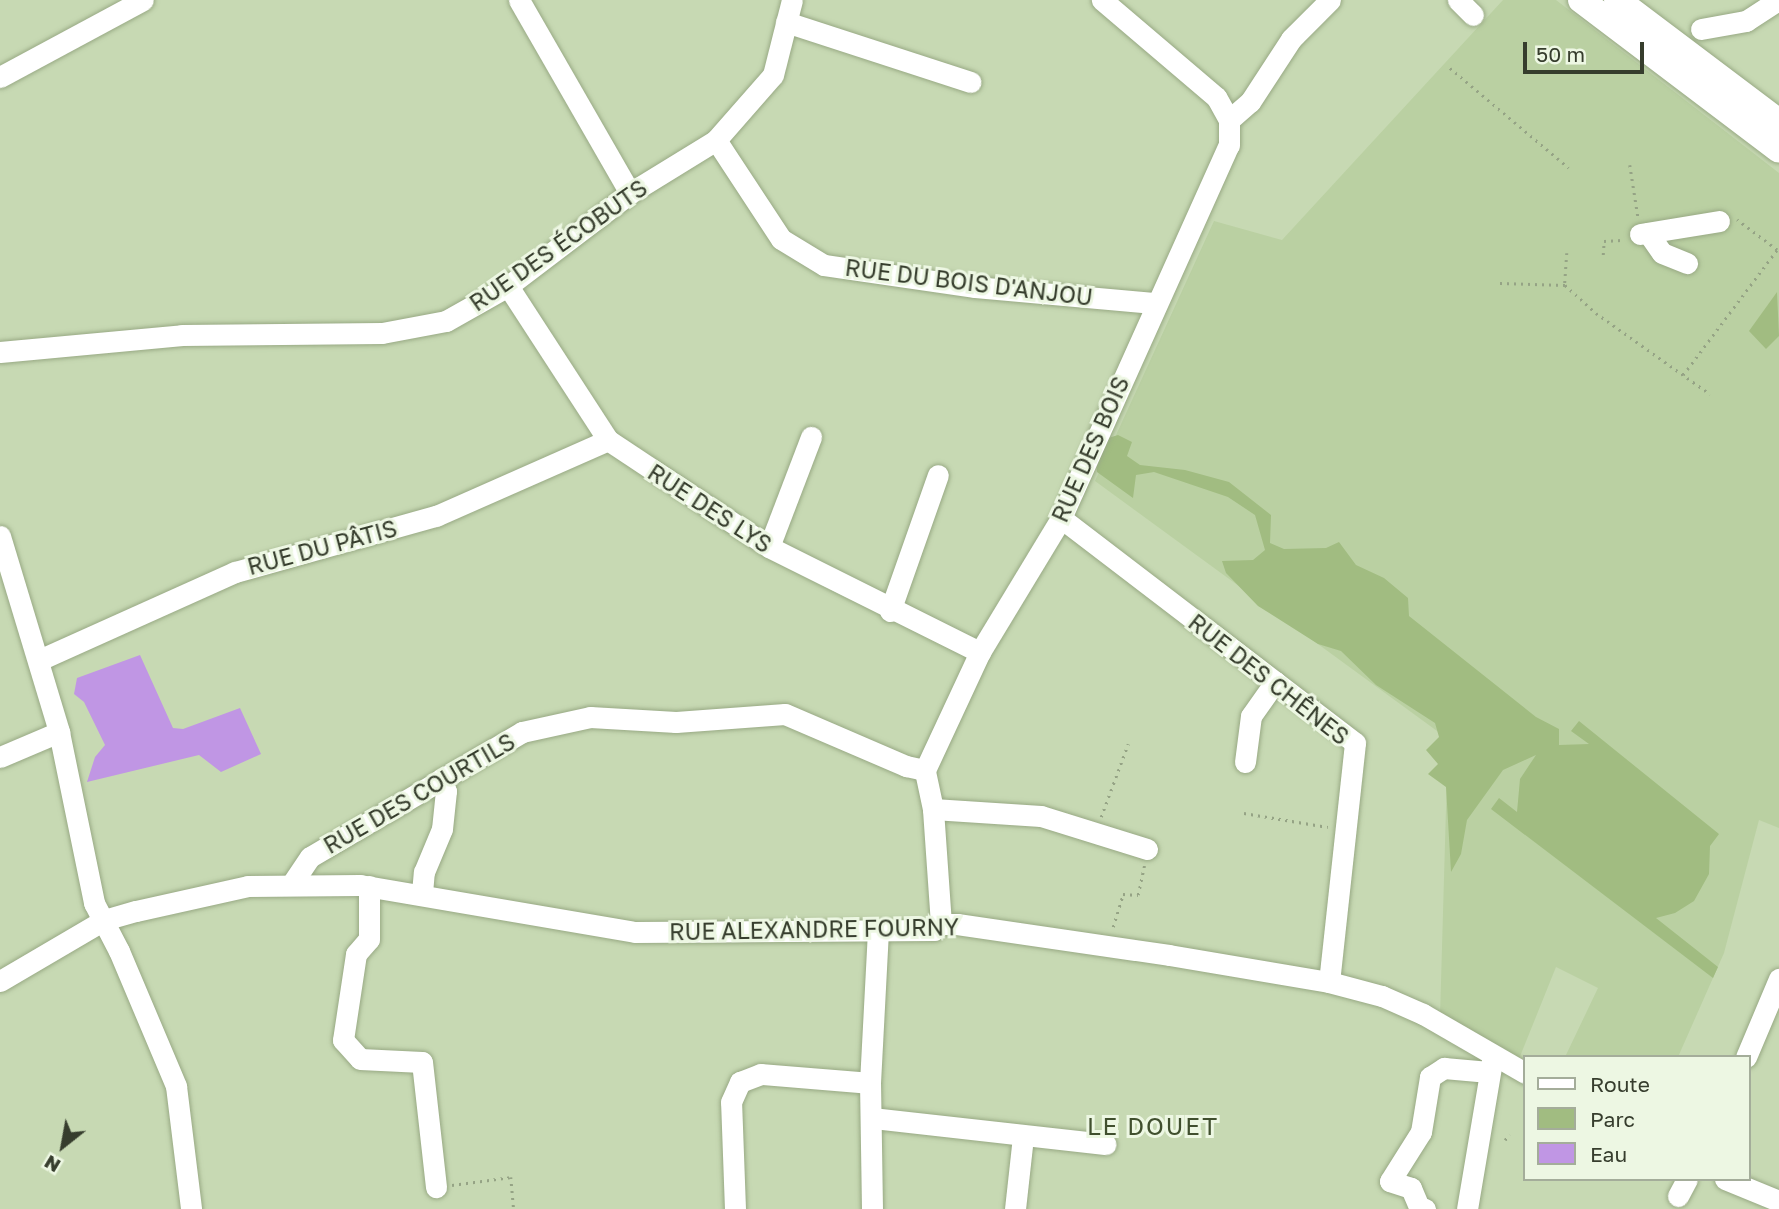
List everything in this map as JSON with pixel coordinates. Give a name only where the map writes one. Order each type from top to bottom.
[{"type":"main road","points":[[1581,0],[1779,150]]},
{"type":"main road","points":[[1617,0],[1779,122]]},
{"type":"street","points":[[0,77],[143,0]]},
{"type":"street","points":[[519,0],[630,193]]},
{"type":"street","name":"RUE DES ÉCOBUTS","points":[[0,352],[182,335],[382,333],[446,321],[508,286],[630,193],[716,140],[773,75],[792,0]]},
{"type":"street","points":[[1102,0],[1216,97],[1229,120],[1250,102],[1292,39],[1330,0]]},
{"type":"street","points":[[1597,0],[1779,138]]},
{"type":"street","points":[[1701,29],[1746,21],[1778,0]]},
{"type":"street","points":[[786,22],[971,82]]},
{"type":"street","name":"RUE DES BOIS","points":[[925,770],[981,652],[1060,518],[1229,145],[1229,120]]},
{"type":"street","name":"RUE DU BOIS D'ANJOU","points":[[716,140],[781,239],[824,265],[975,287],[1156,303]]},
{"type":"street","points":[[1687,263],[1662,253],[1644,233],[1723,217]]},
{"type":"street","name":"RUE DES LYS","points":[[508,286],[608,440],[769,547],[890,611],[981,652]]},
{"type":"street","points":[[769,547],[811,437]]},
{"type":"street","name":"RUE DU PÂTIS","points":[[39,660],[235,572],[436,516],[608,440]]},
{"type":"street","points":[[890,611],[938,475]]},
{"type":"street","name":"RUE DES CHÊNES","points":[[1060,518],[1355,743],[1329,982]]},
{"type":"street","points":[[0,536],[59,732],[93,903],[104,920],[176,1086],[191,1209]]},
{"type":"street","points":[[1245,762],[1251,716],[1275,682]]},
{"type":"street","name":"RUE DES COURTILS","points":[[293,882],[310,857],[522,732],[590,717],[676,722],[785,714],[906,766],[925,770]]},
{"type":"street","points":[[0,757],[59,732]]},
{"type":"street","points":[[925,770],[933,809],[941,925]]},
{"type":"street","points":[[422,893],[424,872],[442,829],[446,791],[440,779]]},
{"type":"street","points":[[933,809],[1041,816],[1147,849]]},
{"type":"street","name":"RUE ALEXANDRE FOURNY","points":[[0,981],[104,920],[200,894],[293,882],[369,886],[422,893],[635,932],[934,930],[941,925],[1107,946],[1329,982],[1382,996],[1423,1014],[1501,1070]]},
{"type":"street","points":[[369,886],[369,939],[356,954],[344,1040],[360,1059],[422,1062],[436,1187]]},
{"type":"street","points":[[873,1209],[873,1118],[870,1083],[878,930]]},
{"type":"street","points":[[1747,1055],[1779,979]]},
{"type":"street","points":[[1425,1209],[1419,1207],[1411,1188],[1390,1181],[1421,1132],[1430,1077],[1444,1068],[1501,1070],[1467,1209]]},
{"type":"street","points":[[734,1200],[731,1102],[740,1082],[761,1074],[870,1083]]},
{"type":"street","points":[[873,1118],[1106,1144]]},
{"type":"street","points":[[1015,1209],[1023,1136]]},
{"type":"street","points":[[1729,1181],[1767,1202]]},
{"type":"path","points":[[1450,68],[1569,168]]},
{"type":"path","points":[[1683,375],[1777,250],[1723,217]]},
{"type":"path","points":[[1565,285],[1567,253]]},
{"type":"path","points":[[1500,283],[1565,285],[1710,394]]},
{"type":"path","points":[[1096,833],[1128,744]]},
{"type":"path","points":[[1244,813],[1346,830]]},
{"type":"path","points":[[1107,946],[1123,894],[1138,895],[1147,849]]},
{"type":"path","points":[[1505,1140],[1509,1134]]},
{"type":"path","points":[[436,1187],[511,1177],[514,1209]]},
{"type":"shaded area","points":[[1503,0],[1556,0],[1779,173],[1779,828],[1759,820],[1724,953],[1679,1055],[1566,1055],[1598,988],[1556,967],[1519,1059],[1440,1017],[1448,739],[1095,481],[1214,221],[1282,240]]},
{"type":"green space","points":[[1777,292],[1779,336],[1766,349],[1749,331]]},
{"type":"green space","points":[[1118,435],[1132,442],[1127,456],[1140,465],[1185,470],[1229,482],[1271,515],[1270,543],[1284,549],[1326,548],[1339,542],[1356,565],[1384,578],[1408,598],[1409,616],[1536,717],[1559,729],[1559,745],[1589,744],[1571,731],[1579,721],[1719,834],[1710,846],[1709,874],[1694,901],[1675,913],[1656,918],[1718,967],[1713,978],[1491,809],[1499,798],[1517,812],[1520,779],[1536,755],[1503,770],[1467,820],[1461,854],[1451,872],[1446,787],[1428,774],[1438,764],[1426,750],[1439,737],[1435,723],[1376,685],[1341,651],[1318,644],[1258,606],[1226,573],[1222,561],[1253,560],[1265,550],[1255,515],[1228,497],[1154,472],[1136,475],[1133,498],[1097,472],[1095,454],[1105,439]]},
{"type":"water","points":[[140,655],[173,728],[183,729],[240,708],[261,754],[221,772],[199,755],[87,782],[95,757],[105,745],[84,702],[74,694],[77,678]]},
{"type":"district","name":"LE DOUET","points":[[1153,1126]]}]
